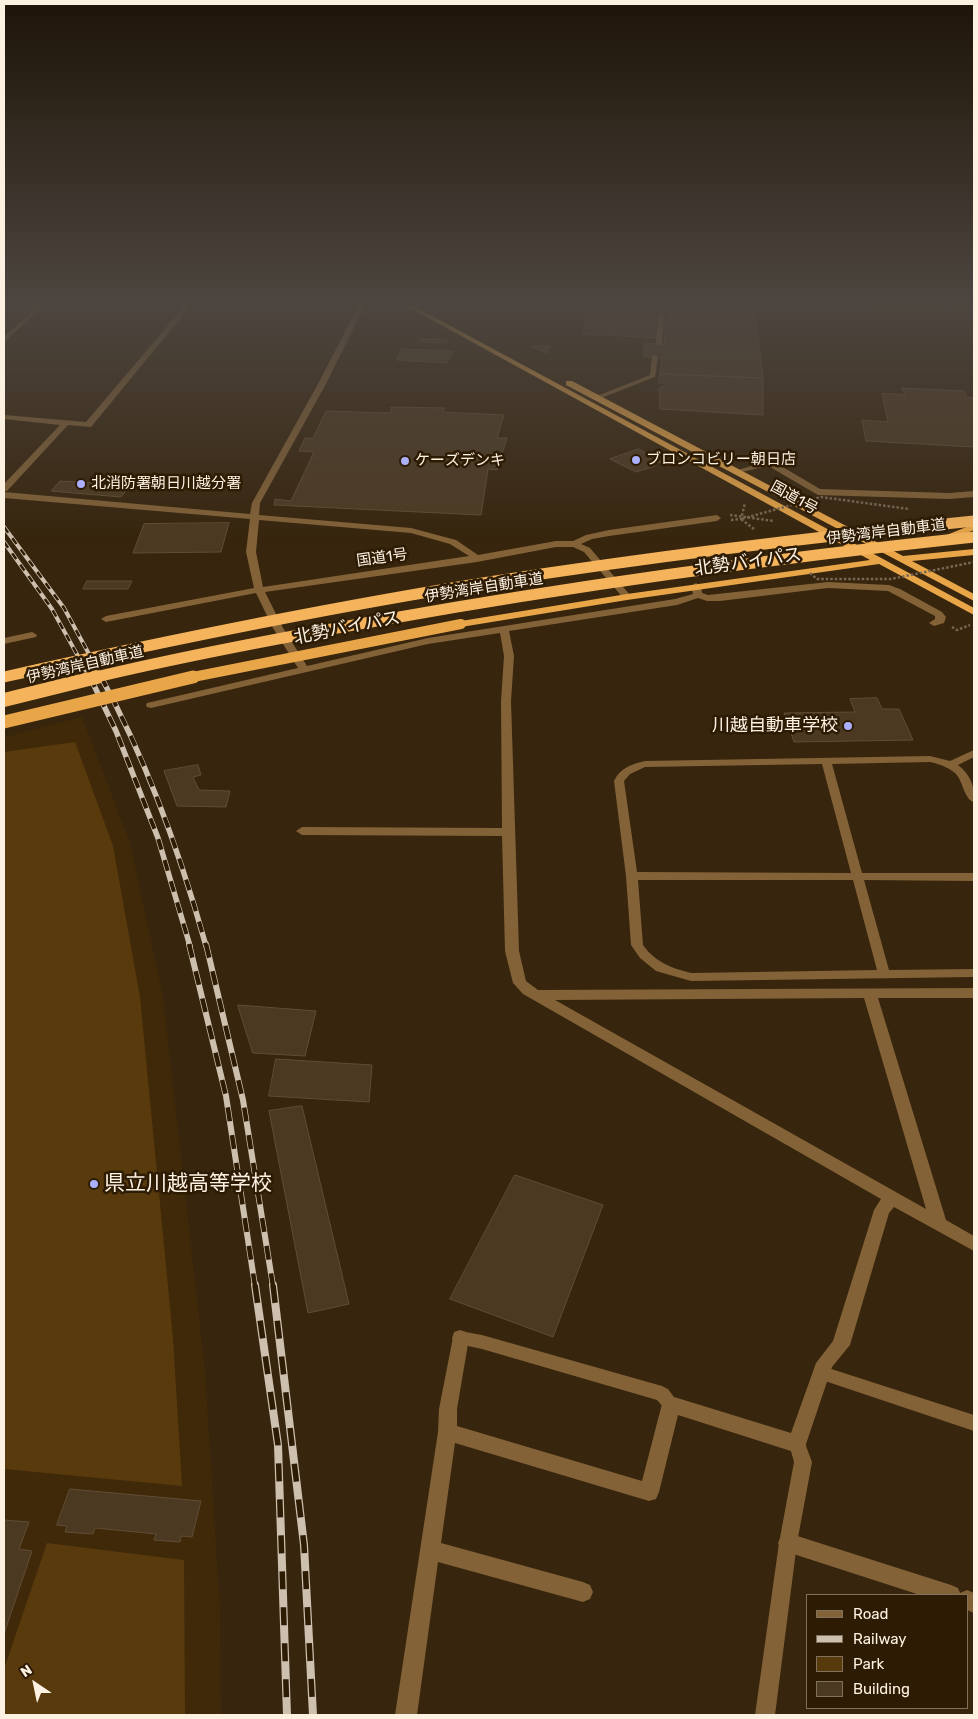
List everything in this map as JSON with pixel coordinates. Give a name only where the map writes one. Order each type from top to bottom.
[{"type":"highway","name":"国道1号","points":[[551,383],[974,612]]},
{"type":"highway","name":"国道1号","points":[[570,383],[974,598]]},
{"type":"highway","name":"伊勢湾岸自動車道","points":[[4,677],[229,628],[451,589],[690,553],[974,521]]},
{"type":"highway","name":"北勢バイパス","points":[[4,722],[218,671],[461,624],[626,597],[697,591],[880,562],[900,557],[974,526]]},
{"type":"highway","name":"伊勢湾岸自動車道","points":[[4,700],[129,670],[244,646],[461,606],[708,568],[974,537]]},
{"type":"highway","name":"北勢バイパス","points":[[900,557],[970,553]]},
{"type":"highway","points":[[952,585],[947,580],[945,567],[949,560],[970,553]]},
{"type":"street","points":[[4,417],[88,425],[123,383]]},
{"type":"street","points":[[304,669],[278,628],[259,590],[251,552],[256,503],[322,383]]},
{"type":"street","points":[[4,489],[67,422]]},
{"type":"street","points":[[738,471],[764,464],[773,465],[818,492],[949,496],[974,494]]},
{"type":"street","points":[[4,495],[416,531],[446,540],[473,553],[477,558]]},
{"type":"street","name":"国道1号","points":[[106,619],[259,590],[477,558],[556,544],[574,544],[589,537],[609,533],[716,518]]},
{"type":"street","points":[[574,544],[587,550],[626,597]]},
{"type":"street","points":[[151,705],[428,641],[677,602],[697,591],[707,598],[720,598],[828,585],[889,588],[939,614],[940,620],[934,623]]},
{"type":"street","points":[[503,629],[508,643],[510,670],[506,694],[512,952],[520,983],[528,991],[974,1244]]},
{"type":"street","points":[[4,641],[32,635]]},
{"type":"street","points":[[302,831],[508,832]]},
{"type":"street","points":[[868,993],[939,1224]]},
{"type":"street","points":[[538,995],[974,993]]},
{"type":"street","points":[[447,1432],[649,1492],[671,1404],[797,1444],[825,1363],[840,1345],[882,1210],[893,1197]]},
{"type":"street","points":[[406,1715],[447,1432],[448,1409],[460,1338]]},
{"type":"street","points":[[788,1543],[948,1594]]},
{"type":"street","points":[[430,1550],[583,1592]]},
{"type":"lane","points":[[599,397],[634,383]]},
{"type":"lane","points":[[951,765],[974,754]]},
{"type":"lane","points":[[974,799],[965,776],[951,765],[930,759],[645,764],[631,768],[618,781],[632,876],[637,945],[652,963],[671,972],[691,977],[974,973]]},
{"type":"lane","points":[[826,761],[884,975]]},
{"type":"lane","points":[[632,876],[974,876]]},
{"type":"lane","points":[[460,1338],[482,1342],[662,1394],[671,1404]]},
{"type":"lane","points":[[822,1373],[974,1423]]},
{"type":"lane","points":[[765,1715],[788,1543],[803,1462],[797,1444]]},
{"type":"shaded area","name":"県立川越高等学校","points":[[82,717],[130,843],[163,997],[205,1371],[220,1609],[221,1715],[4,1715],[4,737]]},
{"type":"green space","points":[[75,742],[113,846],[140,997],[173,1338],[182,1486],[4,1469],[4,752]]},
{"type":"green space","points":[[47,1543],[184,1560],[185,1715],[4,1715],[4,1669]]},
{"type":"building","points":[[669,383],[763,383],[763,415],[660,409],[659,388]]},
{"type":"building","points":[[902,388],[964,391],[966,397],[974,398],[974,447],[866,441],[862,420],[888,422],[882,393],[905,395]]},
{"type":"building","name":"ケーズデンキ","points":[[392,407],[445,408],[442,412],[504,415],[497,438],[507,438],[497,470],[488,469],[481,515],[274,505],[275,499],[291,501],[314,452],[299,451],[305,438],[313,438],[326,411],[390,413]]},
{"type":"building","name":"ブロンコビリー朝日店","points":[[639,449],[661,462],[636,472],[610,459]]},
{"type":"building","points":[[102,478],[135,480],[121,497],[51,491],[60,481],[95,483]]},
{"type":"building","points":[[229,523],[221,552],[133,553],[144,524]]},
{"type":"building","points":[[87,581],[132,581],[128,589],[83,589]]},
{"type":"building","name":"川越自動車学校","points":[[877,698],[882,709],[899,709],[913,740],[794,742],[784,713],[855,712],[850,699]]},
{"type":"building","points":[[198,765],[201,775],[193,777],[199,790],[230,791],[226,807],[177,806],[164,771]]},
{"type":"building","points":[[238,1005],[316,1011],[305,1056],[253,1053]]},
{"type":"building","points":[[276,1059],[372,1065],[369,1102],[269,1096]]},
{"type":"building","points":[[302,1106],[349,1304],[308,1313],[269,1111]]},
{"type":"building","points":[[515,1175],[603,1205],[553,1337],[450,1299]]},
{"type":"building","points":[[70,1489],[201,1501],[192,1537],[181,1536],[180,1542],[154,1540],[156,1534],[95,1528],[93,1534],[65,1532],[67,1526],[57,1525]]},
{"type":"building","points":[[4,1520],[29,1522],[19,1549],[32,1551],[4,1634]]},
{"type":"railway","points":[[4,527],[64,608],[102,678]]},
{"type":"railway","points":[[4,542],[52,609],[90,678]]},
{"type":"railway","points":[[90,677],[116,731],[158,838],[190,946]]},
{"type":"railway","points":[[101,677],[133,741],[161,808],[206,946]]},
{"type":"railway","points":[[189,944],[226,1096],[255,1286]]},
{"type":"railway","points":[[206,944],[243,1100],[273,1286]]},
{"type":"railway","points":[[255,1285],[278,1445],[287,1715]]},
{"type":"railway","points":[[273,1285],[304,1545],[313,1715]]},
{"type":"place","name":"ブロンコビリー朝日店","points":[[636,460]]},
{"type":"place","name":"ケーズデンキ","points":[[405,461]]},
{"type":"place","name":"北消防署朝日川越分署","points":[[81,484]]},
{"type":"place","name":"川越自動車学校","points":[[848,726]]},
{"type":"place","name":"県立川越高等学校","points":[[94,1184]]}]
